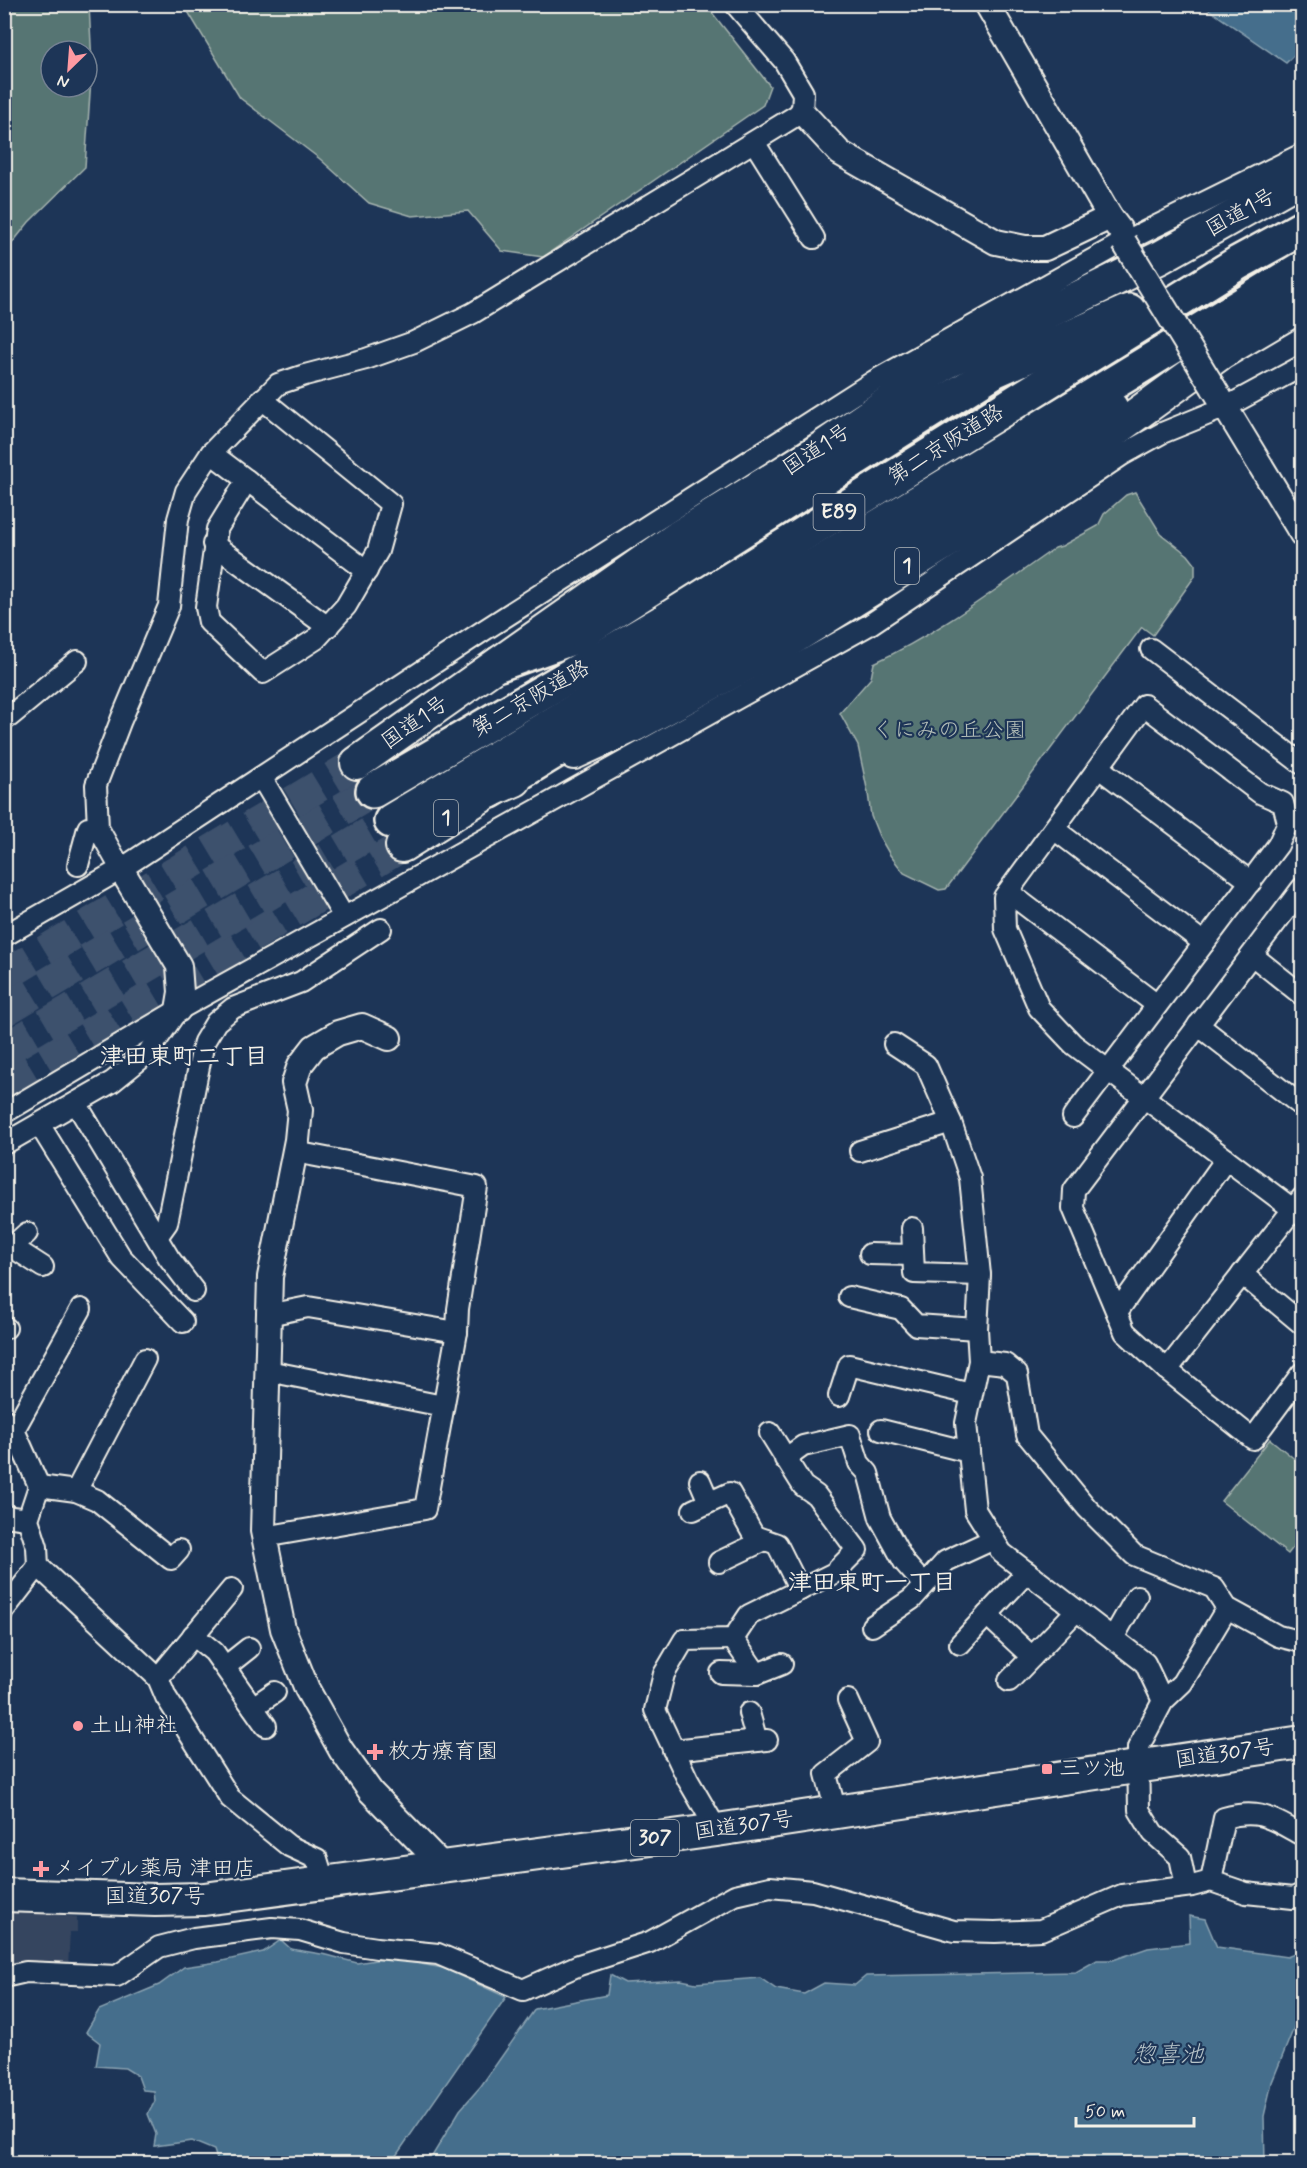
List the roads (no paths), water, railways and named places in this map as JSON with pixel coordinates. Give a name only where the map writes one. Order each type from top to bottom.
[{"type":"highway","name":"国道1号","points":[[357,763],[678,537],[813,454],[950,360],[1161,257],[1302,178]]},
{"type":"highway","name":"第二京阪道路","points":[[373,791],[664,621],[1238,263],[1302,228]]},
{"type":"highway","points":[[500,664],[572,638],[994,371],[1238,263]]},
{"type":"highway","points":[[490,791],[636,701],[858,572],[1052,451],[1295,285]]},
{"type":"highway","name":"第二京阪道路","points":[[396,833],[694,639],[1295,285]]},
{"type":"highway","name":"1","points":[[396,833],[490,791]]},
{"type":"highway","name":"国道307号","points":[[4,1895],[155,1900],[204,1899],[717,1830],[1302,1742]]},
{"type":"street","points":[[735,4],[784,61],[802,93],[802,112],[840,153],[996,242],[1025,248],[1045,248],[1110,217]]},
{"type":"street","points":[[987,4],[1110,217],[1119,228],[1124,242],[1302,534]]},
{"type":"street","points":[[4,1144],[112,1082],[148,1053],[177,1010],[181,992],[179,966],[98,828],[96,785],[169,606],[178,519],[186,491],[211,453],[278,384],[366,359],[414,342],[473,313],[802,112]]},
{"type":"street","points":[[754,142],[814,238]]},
{"type":"street","points":[[4,936],[121,869],[483,631],[874,381],[1124,242],[1302,154]]},
{"type":"street","points":[[4,1113],[177,1010],[869,625],[1122,455],[1220,397],[1302,366]]},
{"type":"street","points":[[247,480],[217,528],[206,607],[209,622],[263,673],[316,639],[346,606],[378,551],[391,504],[262,399]]},
{"type":"street","points":[[211,453],[367,571]]},
{"type":"street","points":[[213,544],[328,627]]},
{"type":"street","points":[[1151,650],[1302,764]]},
{"type":"street","points":[[4,717],[9,717],[77,661]]},
{"type":"street","points":[[1072,1117],[1108,1070],[1204,943],[1251,882],[1278,845],[1288,823],[1283,803],[1260,793],[1144,705],[1004,897],[1005,929],[1039,1008],[1073,1044],[1108,1070],[1144,1098],[1226,1159],[1300,1208],[1242,1274],[1167,1370]]},
{"type":"street","points":[[1098,768],[1251,882]]},
{"type":"street","points":[[261,777],[344,917]]},
{"type":"street","points":[[78,865],[88,828],[98,828]]},
{"type":"street","points":[[1054,829],[1204,943]]},
{"type":"street","points":[[1302,888],[1074,1191],[1073,1208],[1125,1332],[1167,1370],[1252,1439],[1302,1372]]},
{"type":"street","points":[[1008,891],[1157,1005]]},
{"type":"street","points":[[157,1237],[167,1223],[204,1042],[216,1022],[233,1008],[301,982],[381,929]]},
{"type":"street","points":[[1252,955],[1302,995]]},
{"type":"street","points":[[1198,1025],[1302,1106]]},
{"type":"street","points":[[389,1038],[362,1026],[338,1033],[314,1047],[300,1065],[294,1083],[300,1110],[295,1152],[270,1277],[264,1537],[283,1629],[307,1689],[341,1750],[371,1791],[443,1866]]},
{"type":"street","points":[[894,1044],[926,1065],[951,1122],[970,1178],[980,1275],[976,1329],[979,1361],[966,1423],[975,1510],[1002,1553],[1145,1662],[1163,1701]]},
{"type":"street","points":[[76,1103],[169,1258],[194,1291]]},
{"type":"street","points":[[860,1151],[951,1122]]},
{"type":"street","points":[[39,1125],[121,1257],[183,1322]]},
{"type":"street","points":[[264,1537],[425,1509],[457,1332],[458,1309],[477,1186],[295,1152]]},
{"type":"street","points":[[1117,1312],[1226,1159]]},
{"type":"street","points":[[912,1228],[914,1273],[980,1275]]},
{"type":"street","points":[[27,1233],[8,1251],[43,1268]]},
{"type":"street","points":[[870,1254],[913,1255]]},
{"type":"street","points":[[148,1285],[169,1258]]},
{"type":"street","points":[[1242,1274],[1302,1324]]},
{"type":"street","points":[[849,1297],[901,1309],[916,1325],[976,1329]]},
{"type":"street","points":[[268,1315],[308,1307],[457,1332]]},
{"type":"street","points":[[4,1610],[38,1566],[38,1547],[28,1519],[39,1486],[9,1424],[81,1309]]},
{"type":"street","points":[[76,1491],[145,1359]]},
{"type":"street","points":[[979,1361],[1005,1364],[1017,1374],[1027,1435],[1087,1508],[1134,1556],[1214,1588],[1227,1608],[1278,1636],[1302,1642]]},
{"type":"street","points":[[839,1396],[849,1365],[971,1394]]},
{"type":"street","points":[[267,1371],[443,1406]]},
{"type":"street","points":[[881,1430],[969,1452]]},
{"type":"street","points":[[733,1639],[749,1615],[834,1573],[857,1550],[816,1495],[803,1486],[770,1433]]},
{"type":"street","points":[[785,1459],[803,1446],[850,1435],[859,1463],[868,1473],[880,1518],[904,1562],[924,1585]]},
{"type":"street","points":[[700,1481],[701,1506],[730,1492],[754,1536],[777,1544],[800,1590]]},
{"type":"street","points":[[39,1486],[76,1491],[98,1500],[171,1559],[179,1550]]},
{"type":"street","points":[[4,1516],[28,1519]]},
{"type":"street","points":[[872,1626],[912,1599],[946,1561],[994,1539]]},
{"type":"street","points":[[719,1562],[765,1540]]},
{"type":"street","points":[[38,1566],[158,1678],[166,1697],[230,1798],[288,1846],[317,1859],[324,1882]]},
{"type":"street","points":[[960,1644],[1027,1572]]},
{"type":"street","points":[[158,1678],[232,1589]]},
{"type":"street","points":[[1113,1638],[1137,1596]]},
{"type":"street","points":[[1186,1886],[1180,1857],[1153,1833],[1139,1810],[1138,1748],[1163,1701],[1182,1683],[1227,1608]]},
{"type":"street","points":[[1010,1681],[1077,1610]]},
{"type":"street","points":[[987,1615],[1032,1657]]},
{"type":"street","points":[[193,1635],[214,1652],[266,1726]]},
{"type":"street","points":[[733,1639],[757,1674]]},
{"type":"street","points":[[717,1830],[673,1750],[655,1710],[664,1674],[684,1640],[733,1639]]},
{"type":"street","points":[[225,1667],[249,1648]]},
{"type":"street","points":[[721,1673],[757,1674],[782,1664]]},
{"type":"street","points":[[253,1707],[275,1692]]},
{"type":"street","points":[[836,1812],[826,1774],[867,1742],[848,1700]]},
{"type":"street","points":[[673,1750],[762,1741],[749,1713]]},
{"type":"street","points":[[1211,1881],[1224,1818],[1242,1813],[1266,1816],[1302,1835]]},
{"type":"street","points":[[4,1977],[26,1972],[117,1976],[159,1947],[194,1938],[272,1928],[300,1930],[344,1943],[438,1954],[523,1990],[579,1965],[650,1942],[735,1895],[770,1887],[813,1891],[954,1931],[995,1932],[1041,1930],[1122,1895],[1211,1881],[1246,1893],[1293,1898],[1302,1894]]},
{"type":"water","points":[[1211,5],[1302,5],[1302,47],[1286,63],[1208,9]]},
{"type":"water","name":"惣喜池","points":[[1189,1916],[1205,1919],[1217,1947],[1287,1957],[1302,1951],[1302,2013],[1272,2082],[1264,2116],[1265,2163],[428,2163],[460,2110],[481,2086],[535,2009],[607,1995],[610,1975],[625,1983],[681,1980],[696,1983],[760,1978],[776,1989],[804,1994],[824,1983],[855,1985],[866,1976],[1076,1972],[1097,1960],[1113,1960],[1148,1948],[1190,1943]]},
{"type":"water","points":[[281,1940],[291,1949],[357,1963],[388,1958],[443,1968],[506,1997],[391,2163],[218,2163],[214,2150],[192,2141],[154,2146],[156,2134],[148,2114],[155,2101],[154,2091],[143,2090],[138,2076],[125,2068],[96,2066],[100,2043],[86,2032],[99,2010],[159,1985],[184,1967],[263,1952]]},
{"type":"tunnel","points":[[4,976],[357,763]]},
{"type":"tunnel","points":[[4,1010],[373,791]]},
{"type":"tunnel","points":[[4,1050],[391,821]]},
{"type":"tunnel","points":[[4,1085],[402,846]]},
{"type":"place","name":"土山神社","points":[[78,1726]]},
{"type":"place","name":"枚方療育園","points":[[375,1752]]},
{"type":"place","name":"三ツ池","points":[[1047,1769]]},
{"type":"place","name":"メイプル薬局 津田店","points":[[41,1869]]},
{"type":"district","name":"津田東町二丁目","points":[[184,1057]]},
{"type":"district","name":"津田東町一丁目","points":[[872,1583]]},
{"type":"park label","name":"くにみの丘公園","points":[[949,731]]}]
